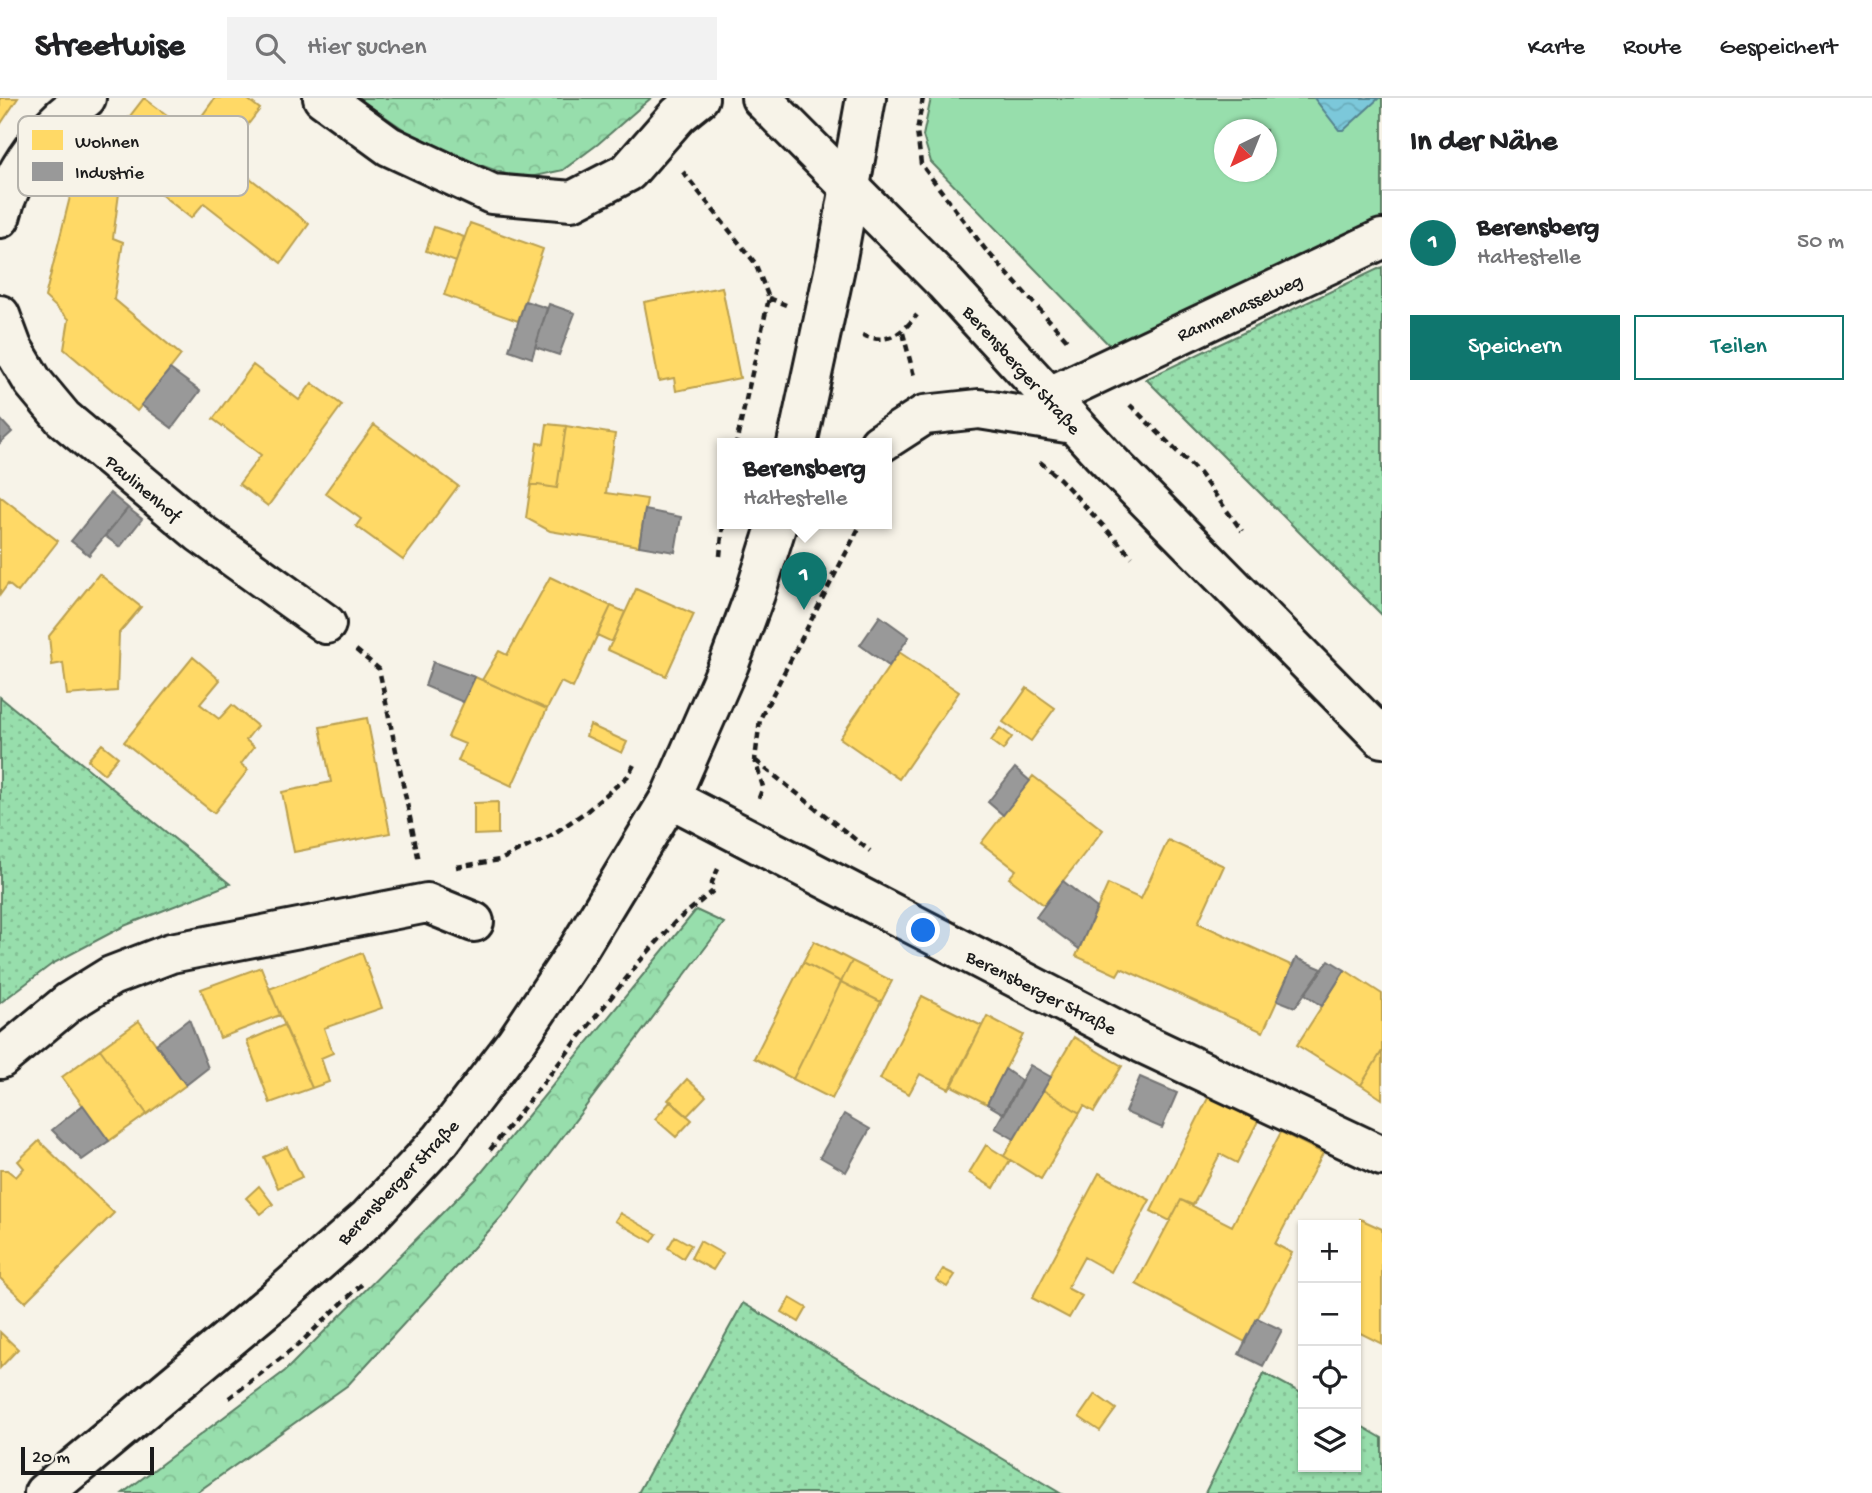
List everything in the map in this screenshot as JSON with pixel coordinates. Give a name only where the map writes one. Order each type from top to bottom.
[{"type":"street","points":[[63,116],[86,98]]},
{"type":"street","points":[[323,98],[389,146],[492,194],[572,201],[628,172],[678,115],[699,98]]},
{"type":"street","name":"Berensberger Straße","points":[[761,98],[944,282],[1060,411],[1382,738]]},
{"type":"street","points":[[798,438],[837,258],[866,98]]},
{"type":"street","points":[[0,218],[4,202],[18,178]]},
{"type":"street","name":"Rammenasseweg","points":[[1060,411],[1097,373],[1382,239]]},
{"type":"street","name":"Paulinenhof","points":[[0,315],[12,348],[33,382],[63,418],[200,533],[326,624]]},
{"type":"street","points":[[888,438],[924,415],[979,409],[1060,411]]},
{"type":"street","name":"Berensberger Straße","points":[[44,1493],[273,1302],[358,1227],[441,1140],[516,1042],[565,969],[670,798],[729,664],[776,529]]},
{"type":"street","name":"Berensberger Straße","points":[[670,798],[1142,1043],[1382,1156]]},
{"type":"street","points":[[0,1059],[69,1002],[111,976],[171,953],[424,888],[474,922]]},
{"type":"path","points":[[923,98],[917,131],[921,163],[985,249],[1097,373]]},
{"type":"path","points":[[657,138],[755,263],[769,298],[737,438]]},
{"type":"path","points":[[1030,454],[1060,479],[1132,557]]},
{"type":"path","points":[[722,529],[722,534]]},
{"type":"path","points":[[755,760],[760,719],[858,529]]},
{"type":"path","points":[[326,624],[379,669],[424,888],[500,860],[550,836],[587,811],[628,776]]},
{"type":"green space","points":[[358,98],[651,98],[563,170],[521,179],[431,148]]},
{"type":"green space","points":[[931,98],[1382,98],[1382,222],[1113,349],[931,162],[923,136]]},
{"type":"green space","points":[[1382,267],[1382,615],[1146,379]]},
{"type":"green space","points":[[0,697],[230,884],[124,926],[52,964],[0,1003]]},
{"type":"green space","points":[[696,910],[724,923],[506,1212],[348,1385],[196,1493],[123,1493],[285,1371],[477,1178]]},
{"type":"green space","points":[[743,1303],[1060,1493],[638,1493]]},
{"type":"green space","points":[[1264,1373],[1298,1391],[1298,1472],[1361,1472],[1361,1426],[1382,1438],[1382,1493],[1205,1493]]},
{"type":"water","points":[[1314,98],[1379,98],[1344,130],[1339,130]]},
{"type":"building: Wohnen","points":[[0,98],[18,98],[0,125]]},
{"type":"building: Wohnen","points":[[144,98],[168,116],[130,116]]},
{"type":"building: Wohnen","points":[[215,98],[246,98],[260,109],[248,125],[248,116],[202,116]]},
{"type":"building: Wohnen","points":[[248,176],[309,224],[281,263],[204,203],[191,218],[163,196],[248,196]]},
{"type":"building: Wohnen","points":[[70,196],[119,196],[113,238],[123,242],[114,299],[181,355],[137,411],[64,349],[69,319],[45,297]]},
{"type":"building: Wohnen","points":[[470,223],[543,249],[518,321],[444,295]]},
{"type":"building: Wohnen","points":[[434,227],[464,237],[456,262],[426,251]]},
{"type":"building: Wohnen","points":[[722,287],[740,378],[676,391],[674,378],[659,381],[644,302]]},
{"type":"building: Wohnen","points":[[253,365],[299,400],[312,383],[342,405],[268,506],[239,484],[261,455],[213,419]]},
{"type":"building: Wohnen","points":[[547,424],[566,426],[557,488],[531,484],[537,443],[544,444]]},
{"type":"building: Wohnen","points":[[374,425],[458,486],[403,560],[356,526],[361,519],[325,493]]},
{"type":"building: Wohnen","points":[[566,426],[615,434],[606,493],[647,499],[639,546],[550,531],[526,518],[531,484],[557,488]]},
{"type":"building: Wohnen","points":[[0,496],[58,541],[18,592],[8,584],[0,595]]},
{"type":"building: Wohnen","points":[[99,574],[141,607],[119,633],[117,691],[67,695],[63,663],[52,665],[49,636]]},
{"type":"building: Wohnen","points":[[550,577],[611,606],[573,688],[561,682],[547,709],[482,680],[499,651],[507,655]]},
{"type":"building: Wohnen","points":[[636,589],[694,614],[666,676],[608,650]]},
{"type":"building: Wohnen","points":[[611,606],[625,612],[612,642],[597,635]]},
{"type":"building: Wohnen","points":[[899,652],[959,692],[899,779],[840,738]]},
{"type":"building: Wohnen","points":[[193,657],[220,680],[200,704],[219,719],[232,705],[257,726],[246,740],[254,747],[241,764],[248,770],[214,813],[124,742]]},
{"type":"building: Wohnen","points":[[475,677],[547,709],[512,786],[458,761],[465,744],[448,737]]},
{"type":"building: Wohnen","points":[[1027,688],[1055,708],[1031,741],[1003,722]]},
{"type":"building: Wohnen","points":[[367,718],[390,833],[294,852],[282,792],[331,782],[320,727]]},
{"type":"building: Wohnen","points":[[590,725],[627,742],[622,753],[586,736]]},
{"type":"building: Wohnen","points":[[1000,728],[1012,737],[1003,750],[991,741]]},
{"type":"building: Wohnen","points":[[102,744],[118,757],[104,774],[88,760]]},
{"type":"building: Wohnen","points":[[1033,776],[1103,830],[1044,905],[1009,878],[1016,870],[981,843]]},
{"type":"building: Wohnen","points":[[498,802],[498,834],[474,835],[474,803]]},
{"type":"building: Wohnen","points":[[1168,840],[1224,866],[1198,923],[1293,966],[1263,1032],[1121,968],[1117,975],[1076,956],[1108,884],[1141,899]]},
{"type":"building: Wohnen","points":[[814,941],[852,961],[841,982],[803,962]]},
{"type":"building: Wohnen","points":[[362,953],[382,1008],[324,1028],[333,1053],[321,1058],[329,1082],[312,1088],[269,989]]},
{"type":"building: Wohnen","points":[[852,961],[892,981],[881,1002],[841,982]]},
{"type":"building: Wohnen","points":[[803,962],[841,982],[793,1079],[754,1058]]},
{"type":"building: Wohnen","points":[[261,967],[280,1015],[220,1038],[201,989]]},
{"type":"building: Wohnen","points":[[1345,970],[1382,994],[1382,1051],[1361,1085],[1297,1045]]},
{"type":"building: Wohnen","points":[[841,982],[881,1002],[832,1099],[793,1079]]},
{"type":"building: Wohnen","points":[[922,996],[982,1026],[949,1089],[920,1074],[909,1094],[880,1079]]},
{"type":"building: Wohnen","points":[[987,1016],[1023,1035],[987,1104],[952,1086]]},
{"type":"building: Wohnen","points":[[139,1021],[186,1085],[147,1114],[100,1049]]},
{"type":"building: Wohnen","points":[[284,1025],[312,1088],[270,1103],[247,1041]]},
{"type":"building: Wohnen","points":[[1074,1037],[1122,1066],[1094,1112],[1084,1106],[1080,1113],[1043,1090]]},
{"type":"building: Wohnen","points":[[100,1049],[147,1114],[109,1141],[62,1077]]},
{"type":"building: Wohnen","points":[[1382,1051],[1382,1099],[1361,1085]]},
{"type":"building: Wohnen","points":[[687,1079],[706,1096],[687,1116],[668,1100]]},
{"type":"building: Wohnen","points":[[1043,1090],[1080,1113],[1041,1179],[1004,1156]]},
{"type":"building: Wohnen","points":[[1209,1096],[1258,1121],[1237,1163],[1220,1154],[1193,1205],[1181,1200],[1170,1221],[1151,1211]]},
{"type":"building: Wohnen","points":[[671,1101],[692,1120],[676,1137],[655,1119]]},
{"type":"building: Wohnen","points":[[1281,1132],[1323,1153],[1275,1244],[1292,1253],[1245,1342],[1136,1284],[1181,1200],[1232,1226]]},
{"type":"building: Wohnen","points":[[39,1141],[114,1213],[25,1302],[0,1278],[0,1170],[7,1170],[16,1177],[24,1168],[18,1161]]},
{"type":"building: Wohnen","points":[[986,1145],[1010,1160],[994,1188],[969,1173]]},
{"type":"building: Wohnen","points":[[287,1147],[302,1177],[278,1188],[264,1157]]},
{"type":"building: Wohnen","points":[[1099,1173],[1150,1200],[1111,1272],[1084,1257],[1067,1288],[1082,1296],[1069,1318],[1032,1298]]},
{"type":"building: Wohnen","points":[[259,1186],[273,1204],[261,1214],[246,1198]]},
{"type":"building: Wohnen","points":[[620,1213],[657,1234],[652,1242],[615,1221]]},
{"type":"building: Wohnen","points":[[1360,1220],[1382,1229],[1382,1344],[1361,1334]]},
{"type":"building: Wohnen","points":[[675,1236],[691,1245],[683,1258],[668,1248]]},
{"type":"building: Wohnen","points":[[700,1241],[723,1254],[713,1270],[691,1258]]},
{"type":"building: Wohnen","points":[[943,1269],[955,1275],[947,1287],[936,1280]]},
{"type":"building: Wohnen","points":[[790,1298],[807,1308],[799,1322],[782,1312]]},
{"type":"building: Wohnen","points":[[0,1332],[18,1349],[0,1368]]},
{"type":"building: Wohnen","points":[[1095,1394],[1116,1409],[1100,1431],[1079,1417]]},
{"type":"building: Industrie","points":[[525,301],[547,308],[532,358],[509,350]]},
{"type":"building: Industrie","points":[[549,304],[575,313],[559,355],[535,347]]},
{"type":"building: Industrie","points":[[170,369],[200,391],[172,428],[141,405]]},
{"type":"building: Industrie","points":[[0,419],[12,432],[0,443]]},
{"type":"building: Industrie","points":[[110,493],[128,508],[89,555],[71,541]]},
{"type":"building: Industrie","points":[[128,508],[142,519],[120,547],[105,536]]},
{"type":"building: Industrie","points":[[645,510],[681,517],[675,552],[639,546]]},
{"type":"building: Industrie","points":[[880,616],[909,637],[889,666],[860,645]]},
{"type":"building: Industrie","points":[[433,662],[475,677],[463,702],[425,686]]},
{"type":"building: Industrie","points":[[1015,768],[1030,781],[1003,815],[988,802]]},
{"type":"building: Industrie","points":[[1063,881],[1097,908],[1079,949],[1036,917]]},
{"type":"building: Industrie","points":[[1296,958],[1322,969],[1295,1007],[1277,1000]]},
{"type":"building: Industrie","points":[[1329,960],[1345,970],[1322,1006],[1305,994]]},
{"type":"building: Industrie","points":[[189,1019],[208,1068],[186,1085],[156,1044]]},
{"type":"building: Industrie","points":[[1030,1065],[1051,1077],[1014,1139],[995,1128]]},
{"type":"building: Industrie","points":[[1005,1069],[1022,1081],[1004,1114],[987,1104]]},
{"type":"building: Industrie","points":[[1140,1077],[1177,1093],[1162,1128],[1125,1112]]},
{"type":"building: Industrie","points":[[83,1105],[109,1141],[82,1160],[52,1130]]},
{"type":"building: Industrie","points":[[844,1114],[870,1129],[846,1172],[820,1157]]},
{"type":"building: Industrie","points":[[1257,1318],[1282,1330],[1263,1366],[1239,1354]]},
{"type":"place","name":"Berensberg","points":[[804,610]]}]
